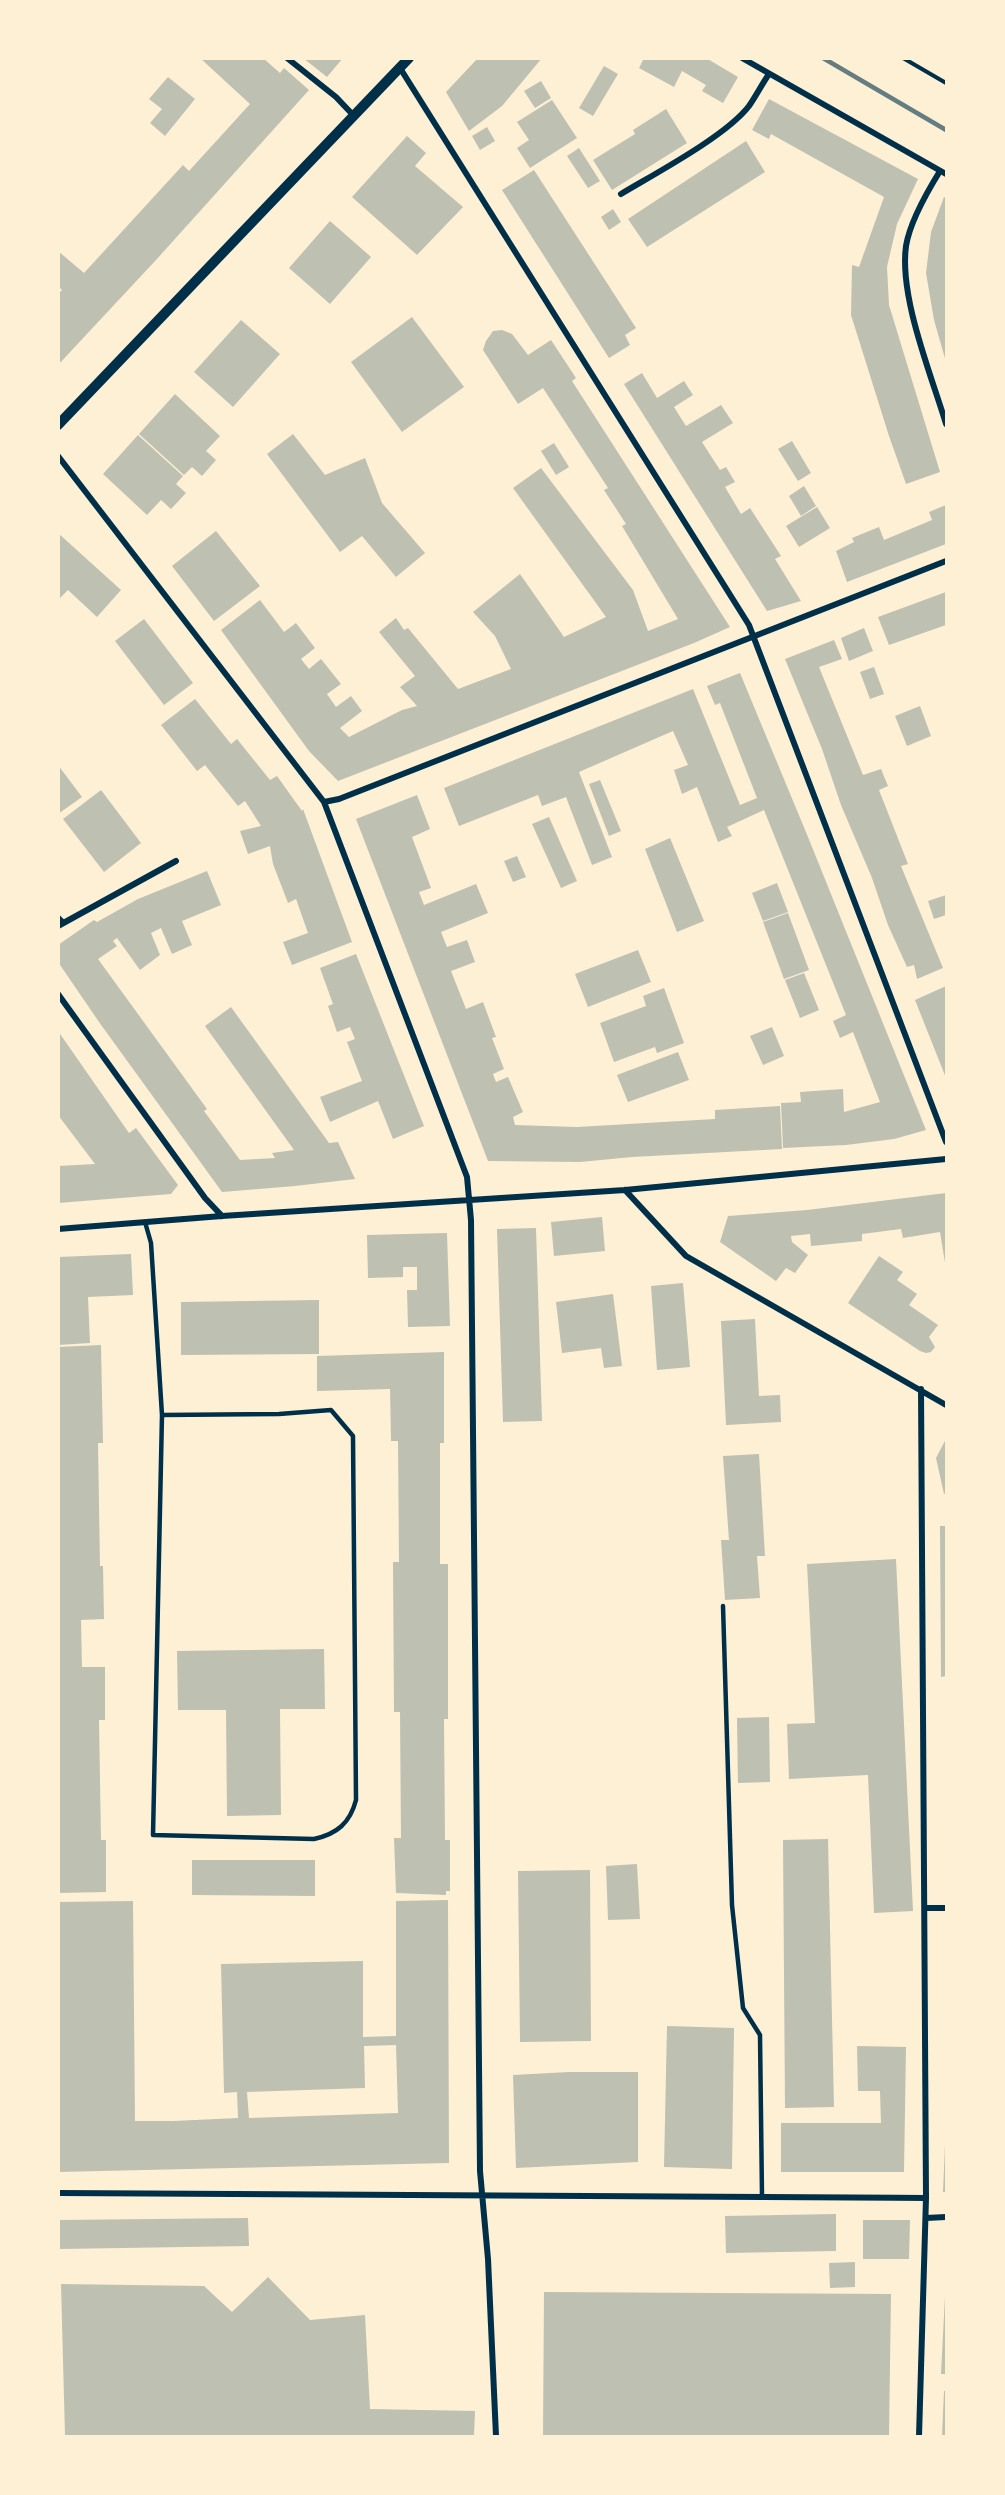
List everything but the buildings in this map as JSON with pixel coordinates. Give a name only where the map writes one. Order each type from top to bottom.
[{"type":"street","points":[[288,58],[336,97],[354,116]]},
{"type":"street","points":[[58,426],[409,58]]},
{"type":"street","points":[[742,58],[943,173],[917,214],[906,243],[903,272],[912,313],[946,424]]},
{"type":"street","points":[[400,68],[749,625],[946,1142]]},
{"type":"street","points":[[621,194],[697,147],[730,123],[748,107],[769,74]]},
{"type":"street","points":[[58,456],[324,802],[467,1177],[470,1200],[482,2197],[488,2259],[496,2436]]},
{"type":"street","points":[[324,802],[339,799],[946,561]]},
{"type":"street","points":[[60,922],[176,861]]},
{"type":"street","points":[[58,994],[205,1198],[222,1216]]},
{"type":"street","points":[[58,1229],[222,1216],[625,1191],[946,1159]]},
{"type":"street","points":[[625,1191],[686,1256],[946,1405]]},
{"type":"street","points":[[919,2436],[926,2218],[921,1389]]},
{"type":"street","points":[[925,1908],[946,1908]]},
{"type":"street","points":[[58,2193],[926,2198]]},
{"type":"street","points":[[926,2218],[946,2217]]},
{"type":"lane","points":[[145,1222],[151,1244],[162,1415],[153,1835],[314,1839],[328,1836],[352,1815],[356,1800],[353,1436],[331,1410],[279,1414],[162,1415]]},
{"type":"lane","points":[[723,1606],[732,1905],[743,2008],[760,2035],[762,2196]]},
{"type":"path","points":[[903,58],[946,83]]},
{"type":"railway","points":[[823,58],[946,130]]}]
